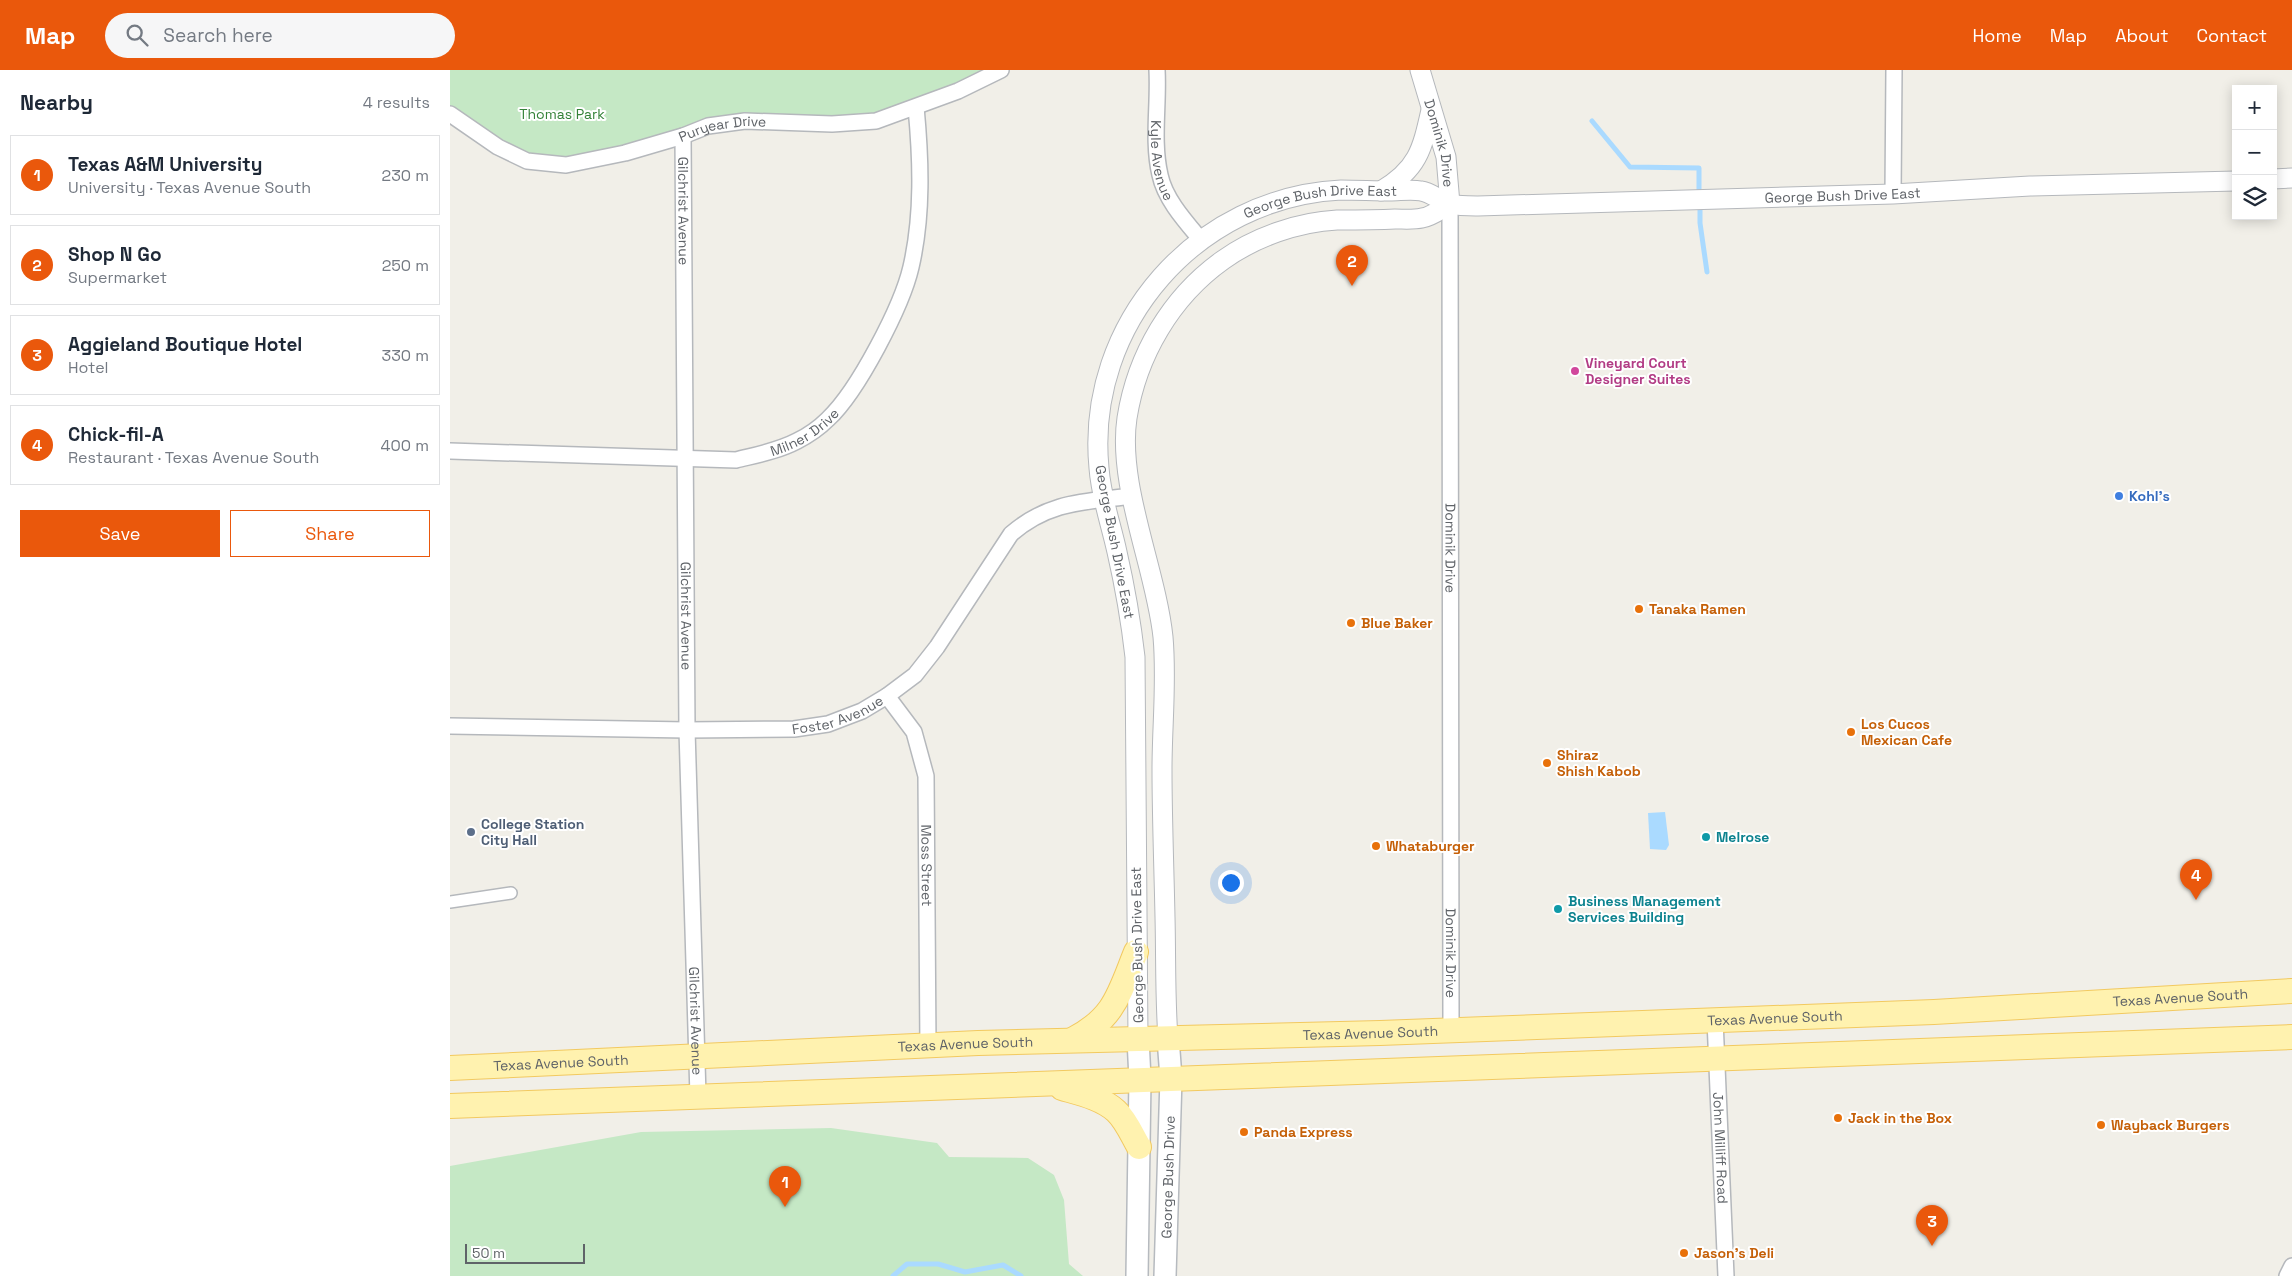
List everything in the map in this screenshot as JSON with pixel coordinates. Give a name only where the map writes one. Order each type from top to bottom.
[{"type":"main road","points":[[1071,1041],[1088,1032],[1110,1012],[1136,952]]},
{"type":"main road","name":"Texas Avenue South","points":[[450,1068],[928,1046],[1451,1030],[1942,1011],[2292,991]]},
{"type":"main road","points":[[450,1106],[2292,1037]]},
{"type":"main road","name":"George Bush Drive East","points":[[1168,1038],[1171,1078]]},
{"type":"main road","name":"George Bush Drive East","points":[[1138,1039],[1140,1079]]},
{"type":"main road","name":"George Bush Drive","points":[[1165,1276],[1171,1078]]},
{"type":"main road","name":"George Bush Drive","points":[[1138,1276],[1140,1079]]},
{"type":"main road","points":[[1048,1084],[1084,1094],[1115,1110],[1124,1120],[1139,1147]]},
{"type":"street","name":"Puryear Drive","points":[[450,114],[498,147],[527,161],[566,165],[625,153],[708,126],[745,121],[832,124],[876,121],[958,91],[1001,70]]},
{"type":"street","name":"Kyle Avenue","points":[[1157,70],[1157,150],[1160,176],[1183,219],[1201,240]]},
{"type":"street","name":"Dominik Drive","points":[[1420,70],[1446,157],[1450,204],[1451,1030]]},
{"type":"street","points":[[1893,194],[1894,70]]},
{"type":"street","name":"Milner Drive","points":[[450,451],[736,460],[772,451],[798,441],[828,420],[844,401],[872,355],[899,302],[911,268],[917,231],[920,184],[916,107]]},
{"type":"street","points":[[1381,191],[1396,182],[1411,168],[1423,143],[1431,108]]},
{"type":"street","name":"Gilchrist Avenue","points":[[682,136],[687,730],[698,1096]]},
{"type":"street","points":[[2277,179],[2292,178]]},
{"type":"street","name":"George Bush Drive East","points":[[1138,1039],[1135,657],[1130,615],[1118,552],[1104,500],[1099,468],[1098,435],[1102,399],[1111,360],[1130,320],[1155,282],[1201,240],[1235,219],[1278,201],[1297,196],[1341,190],[1422,191],[1450,204],[1478,206],[1725,200],[1893,194],[2030,186],[2232,181]]},
{"type":"street","name":"George Bush Drive East","points":[[1168,1038],[1162,766],[1165,690],[1163,635],[1148,558],[1132,496],[1127,455],[1127,420],[1135,382],[1147,351],[1164,321],[1187,292],[1224,259],[1241,248],[1278,232],[1334,220],[1423,218],[1450,204]]},
{"type":"street","name":"Foster Avenue","points":[[450,726],[687,730],[794,729],[828,724],[862,711],[887,696],[915,675],[937,647],[1011,534],[1027,521],[1047,510],[1132,496]]},
{"type":"street","name":"Moss Street","points":[[887,696],[914,732],[926,776],[928,1046]]},
{"type":"street","points":[[450,902],[511,893]]},
{"type":"street","name":"John Milliff Road","points":[[1715,1020],[1726,1276]]},
{"type":"street","points":[[2286,1276],[2292,1266]]},
{"type":"green space","name":"Thomas Park","points":[[450,70],[989,70],[924,101],[872,115],[699,124],[571,160],[516,157],[450,106]]},
{"type":"green space","points":[[831,1128],[937,1143],[949,1157],[1028,1158],[1054,1175],[1064,1200],[1069,1264],[1083,1276],[450,1276],[450,1166],[641,1132]]},
{"type":"water","points":[[1665,812],[1669,845],[1666,850],[1650,849],[1648,813]]},
{"type":"waterway","points":[[1592,121],[1630,167],[1699,168],[1699,195]]},
{"type":"waterway","points":[[1700,204],[1700,223],[1707,272]]},
{"type":"waterway","points":[[893,1276],[907,1264],[938,1264],[965,1272],[1003,1265],[1021,1276]]},
{"type":"place","name":"Shop N Go","points":[[1352,286]]},
{"type":"place","name":"Vineyard Court Designer Suites","points":[[1575,371]]},
{"type":"place","name":"Kohl's","points":[[2119,496]]},
{"type":"place","name":"Tanaka Ramen","points":[[1639,609]]},
{"type":"place","name":"Blue Baker","points":[[1351,623]]},
{"type":"place","name":"Los Cucos Mexican Cafe","points":[[1851,732]]},
{"type":"place","name":"Shiraz Shish Kabob","points":[[1547,763]]},
{"type":"place","name":"College Station City Hall","points":[[471,832]]},
{"type":"place","name":"Melrose","points":[[1706,837]]},
{"type":"place","name":"Whataburger","points":[[1376,846]]},
{"type":"place","name":"Chick-fil-A","points":[[2196,900]]},
{"type":"place","name":"Business Management Services Building","points":[[1558,909]]},
{"type":"place","name":"Jack in the Box","points":[[1838,1118]]},
{"type":"place","name":"Wayback Burgers","points":[[2101,1125]]},
{"type":"place","name":"Panda Express","points":[[1244,1132]]},
{"type":"place","name":"Texas A&M University","points":[[785,1207]]},
{"type":"place","name":"Aggieland Boutique Hotel","points":[[1932,1246]]},
{"type":"place","name":"Jason's Deli","points":[[1684,1253]]}]
